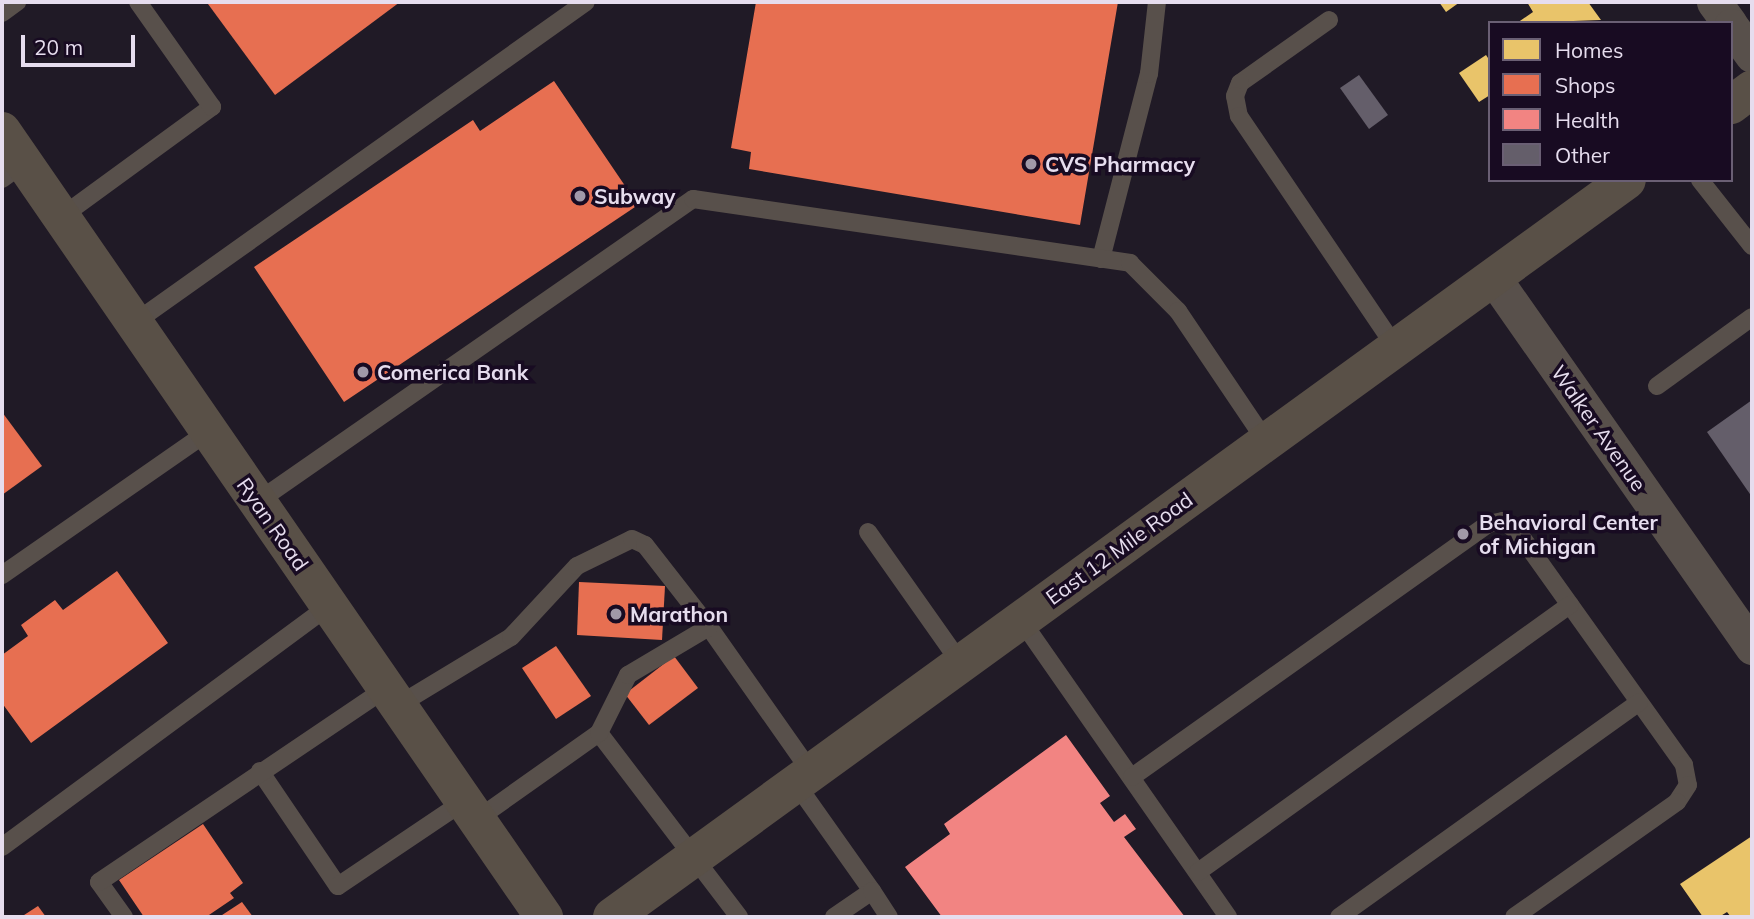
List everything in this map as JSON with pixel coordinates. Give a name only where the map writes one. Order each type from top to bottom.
[{"type":"main road","points":[[1733,103],[1752,89]]},
{"type":"main road","name":"Ryan Road","points":[[2,131],[13,171],[61,217],[544,917]]},
{"type":"main road","name":"East 12 Mile Road","points":[[612,917],[1265,440],[1624,182]]},
{"type":"street","points":[[1714,2],[1728,21]]},
{"type":"street","points":[[1733,28],[1752,55]]},
{"type":"street","name":"Walker Avenue","points":[[1493,277],[1752,647]]},
{"type":"lane","points":[[2,13],[18,2]]},
{"type":"lane","points":[[61,217],[212,107],[138,2]]},
{"type":"lane","points":[[134,323],[287,211],[566,19],[586,2]]},
{"type":"lane","points":[[1101,259],[1149,74],[1157,2]]},
{"type":"lane","points":[[1329,20],[1240,83],[1235,96],[1239,116],[1395,346]]},
{"type":"lane","points":[[1702,182],[1752,246]]},
{"type":"lane","points":[[257,502],[693,200],[1130,263],[1178,311],[1265,440]]},
{"type":"lane","points":[[1657,386],[1752,317]]},
{"type":"lane","points":[[2,575],[208,432]]},
{"type":"lane","points":[[1132,777],[1488,524],[1503,521],[1518,532],[1684,765],[1688,785],[1677,802],[1514,917]]},
{"type":"lane","points":[[868,532],[961,664]]},
{"type":"lane","points":[[124,917],[99,882],[260,771],[391,698],[511,636],[577,566],[632,539],[645,545],[709,627],[889,917]]},
{"type":"lane","points":[[1198,872],[1570,605]]},
{"type":"lane","points":[[2,847],[329,606]]},
{"type":"lane","points":[[1021,620],[1228,917]]},
{"type":"lane","points":[[260,771],[338,886],[599,733],[628,675],[709,627]]},
{"type":"lane","points":[[1339,917],[1639,702]]},
{"type":"lane","points":[[599,733],[739,917]]},
{"type":"lane","points":[[834,917],[872,891]]},
{"type":"building: Homes","points":[[1439,2],[1460,2],[1446,12]]},
{"type":"building: Homes","points":[[1527,2],[1588,2],[1601,20],[1520,21],[1533,12]]},
{"type":"building: Homes","points":[[1486,55],[1488,96],[1479,102],[1459,73]]},
{"type":"building: Homes","points":[[1752,836],[1752,917],[1731,917],[1727,912],[1719,917],[1703,917],[1680,884]]},
{"type":"building: Shops","points":[[400,2],[275,95],[208,4]]},
{"type":"building: Shops","points":[[756,2],[1118,2],[1080,225],[749,169],[751,152],[731,148]]},
{"type":"building: Shops","points":[[554,81],[638,205],[344,402],[254,267],[473,120],[480,131]]},
{"type":"building: Shops","points":[[2,412],[42,466],[2,495]]},
{"type":"building: Shops","points":[[117,571],[168,643],[31,743],[2,703],[2,655],[28,636],[21,625],[55,600],[63,610]]},
{"type":"building: Shops","points":[[579,582],[665,586],[662,640],[577,635]]},
{"type":"building: Shops","points":[[556,646],[591,696],[556,719],[522,668]]},
{"type":"building: Shops","points":[[674,656],[698,688],[649,725],[625,694]]},
{"type":"building: Shops","points":[[203,824],[243,883],[230,893],[234,898],[206,917],[144,917],[119,880]]},
{"type":"building: Shops","points":[[242,902],[253,917],[219,917]]},
{"type":"building: Shops","points":[[38,906],[46,917],[21,917]]},
{"type":"building: Health","points":[[1066,735],[1110,796],[1100,803],[1114,822],[1125,814],[1136,829],[1124,837],[1185,917],[942,917],[905,867],[950,834],[944,824]]},
{"type":"building: Other","points":[[1359,75],[1388,115],[1369,129],[1340,88]]},
{"type":"building: Other","points":[[1752,400],[1752,497],[1707,432]]},
{"type":"place","name":"CVS Pharmacy","points":[[1031,164]]},
{"type":"place","name":"Subway","points":[[580,196]]},
{"type":"place","name":"Comerica Bank","points":[[363,372]]},
{"type":"place","name":"Behavioral Center of Michigan","points":[[1463,534]]},
{"type":"place","name":"Marathon","points":[[616,614]]}]
